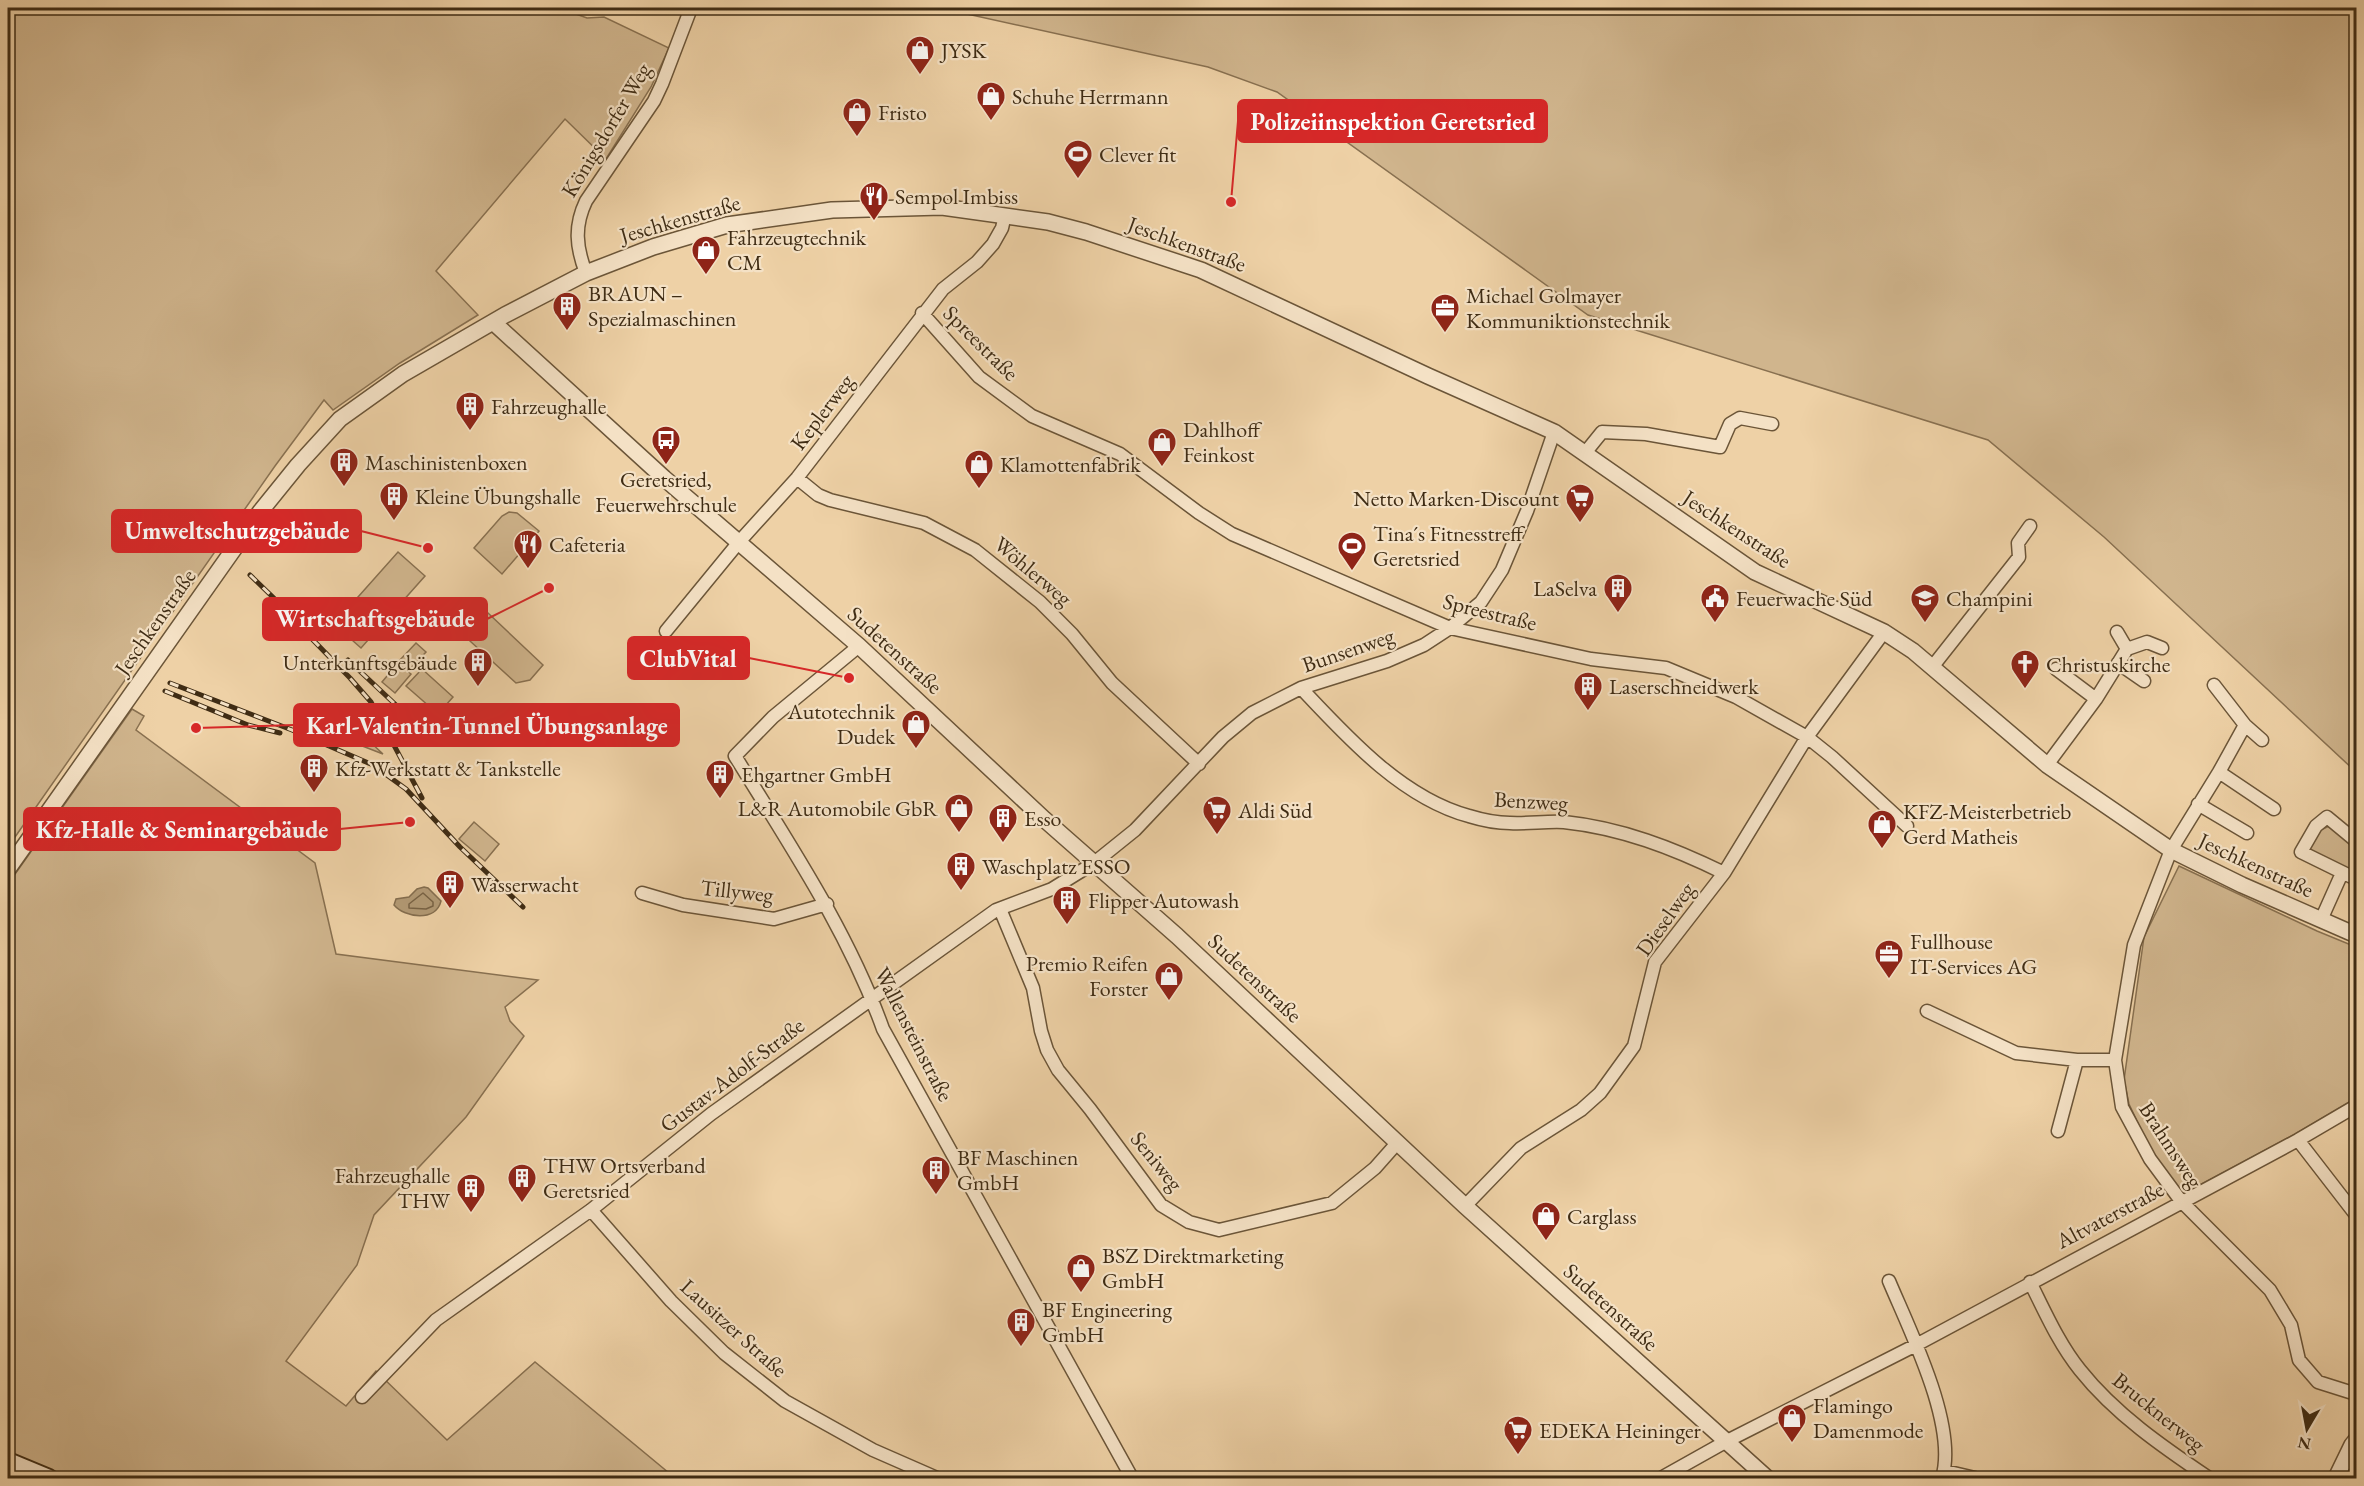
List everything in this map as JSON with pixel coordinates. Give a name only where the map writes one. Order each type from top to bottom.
[{"type":"main road","points":[[8,1461],[49,1479]]},
{"type":"street","name":"Königsdorfer Weg","points":[[586,273],[578,253],[579,215],[586,201],[654,101],[691,8]]},
{"type":"street","name":"Jeschkenstraße","points":[[8,869],[260,512],[298,465],[340,419],[403,374],[493,322],[586,273],[653,247],[727,225],[772,218],[832,210],[942,207],[1048,222],[1086,232],[1201,270],[1554,432],[1755,572],[1884,632],[1933,666],[2047,765],[2171,850],[2321,921],[2356,935]]},
{"type":"street","name":"Keplerweg","points":[[666,632],[739,542],[798,478],[943,289],[976,262],[993,244],[1002,228],[1005,215]]},
{"type":"street","name":"Spreestraße","points":[[922,314],[979,377],[1032,416],[1120,454],[1199,513],[1232,534],[1450,628],[1591,659],[1666,668],[1736,697],[1806,737],[1832,757],[1907,826]]},
{"type":"street","name":"Sudetenstraße","points":[[493,322],[664,478],[859,646],[1094,863],[1178,936],[1465,1206],[1728,1441],[1767,1479]]},
{"type":"street","points":[[1585,453],[1602,432],[1646,434],[1720,447],[1730,424],[1740,418],[1772,424]]},
{"type":"street","name":"Bunsenweg","points":[[1094,863],[1135,830],[1244,718],[1275,699],[1301,688],[1387,661],[1424,645],[1450,628],[1481,602],[1502,570],[1527,511],[1554,432]]},
{"type":"street","name":"Wöhlerweg","points":[[798,478],[818,495],[830,500],[924,523],[975,550],[1040,602],[1072,634],[1112,683],[1198,764]]},
{"type":"street","points":[[1933,666],[2019,558],[2018,543],[2030,525]]},
{"type":"street","name":"Dieselweg","points":[[1465,1206],[1521,1148],[1581,1110],[1600,1093],[1634,1046],[1655,962],[1724,873],[1806,737],[1884,632]]},
{"type":"street","points":[[2117,632],[2127,649]]},
{"type":"street","points":[[2047,765],[2096,699],[2127,649],[2147,642],[2162,648]]},
{"type":"street","name":"Wallensteinstraße","points":[[859,646],[772,717],[735,756],[827,904],[872,998],[884,1029],[1132,1479]]},
{"type":"street","points":[[2118,663],[2144,681]]},
{"type":"street","points":[[2056,669],[2096,699]]},
{"type":"street","points":[[2214,685],[2245,725],[2262,740]]},
{"type":"street","name":"Benzweg","points":[[1301,688],[1350,739],[1419,795],[1468,816],[1507,824],[1562,822],[1613,829],[1684,853],[1724,873]]},
{"type":"street","name":"Jeschkenstraße","points":[[2171,850],[2245,725]]},
{"type":"street","points":[[2219,772],[2274,809]]},
{"type":"street","name":"Jeschkenstraße","points":[[2198,804],[2247,833]]},
{"type":"street","points":[[2356,841],[2327,817],[2316,826],[2301,852],[2356,879]]},
{"type":"street","name":"Brahmsweg","points":[[2171,850],[2134,945],[2115,1060],[2122,1107],[2150,1159],[2181,1201],[2270,1290],[2291,1325],[2299,1360],[2318,1382],[2356,1394]]},
{"type":"street","name":"Gustav-Adolf-Straße","points":[[362,1396],[436,1320],[591,1210],[711,1114],[1000,909],[1052,889],[1094,863]]},
{"type":"street","points":[[2321,921],[2342,873]]},
{"type":"street","name":"Tillyweg","points":[[642,893],[683,905],[774,919],[827,904]]},
{"type":"street","name":"Seniweg","points":[[1000,909],[1034,988],[1041,1031],[1047,1050],[1058,1070],[1090,1108],[1161,1205],[1189,1222],[1219,1230],[1332,1203],[1375,1168],[1398,1142]]},
{"type":"street","points":[[1927,1011],[2016,1053],[2077,1060],[2115,1060]]},
{"type":"street","points":[[2058,1131],[2077,1060]]},
{"type":"street","name":"Altvaterstraße","points":[[1661,1479],[1728,1441],[1916,1345],[2298,1140],[2356,1106]]},
{"type":"street","points":[[2298,1140],[2356,1215]]},
{"type":"street","name":"Lausitzer Straße","points":[[591,1210],[693,1324],[724,1353],[785,1401],[873,1450],[937,1479]]},
{"type":"street","points":[[1889,1281],[1938,1401],[1943,1437],[1943,1475],[1975,1479]]},
{"type":"street","name":"Brucknerweg","points":[[2030,1282],[2062,1344],[2078,1369],[2096,1389],[2129,1421],[2209,1479]]},
{"type":"street","points":[[2336,1479],[2356,1440]]},
{"type":"shaded area","points":[[8,8],[559,8],[587,18],[604,17],[669,48],[651,87],[606,159],[565,119],[436,271],[478,315],[400,363],[333,410],[324,400],[275,466],[8,847]]},
{"type":"shaded area","points":[[940,8],[2356,8],[2356,772],[2104,537],[1988,440],[1588,315],[1277,92],[1208,67]]},
{"type":"shaded area","points":[[509,512],[517,513],[539,531],[502,574],[474,548],[502,516]]},
{"type":"shaded area","points":[[398,552],[425,576],[361,648],[334,624]]},
{"type":"shaded area","points":[[488,613],[543,665],[530,680],[516,683],[459,631],[466,623],[473,629]]},
{"type":"shaded area","points":[[416,643],[426,652],[410,669],[400,660]]},
{"type":"shaded area","points":[[398,663],[411,674],[395,693],[382,682]]},
{"type":"shaded area","points":[[422,669],[453,697],[438,714],[406,686]]},
{"type":"shaded area","points":[[325,708],[336,710],[383,754],[308,725]]},
{"type":"shaded area","points":[[132,709],[144,716],[136,730],[315,863],[336,954],[538,980],[505,1007],[510,1021],[524,1036],[466,1117],[374,1215],[357,1265],[286,1361],[346,1406],[376,1371],[447,1440],[535,1362],[675,1478],[8,1478],[8,884]]},
{"type":"shaded area","points":[[474,822],[499,844],[485,861],[459,839]]},
{"type":"shaded area","points":[[2329,826],[2356,848],[2356,874],[2311,851],[2310,847],[2319,831]]},
{"type":"shaded area","points":[[2179,866],[2356,947],[2356,1098],[2295,1134],[2181,1195],[2154,1157],[2129,1104],[2124,1080],[2144,937]]},
{"type":"water","points":[[424,887],[441,901],[433,912],[420,916],[412,915],[394,905],[396,899],[409,897],[417,889]]},
{"type":"railway","points":[[250,575],[282,606]]},
{"type":"railway","points":[[275,601],[371,702],[422,798]]},
{"type":"railway","points":[[348,660],[413,721]]},
{"type":"railway","points":[[170,683],[292,730],[373,765],[406,789],[460,847],[523,907]]},
{"type":"railway","points":[[165,691],[248,725],[280,733]]},
{"type":"place","name":"JYSK","points":[[920,76]]},
{"type":"place","name":"Schuhe Herrmann","points":[[991,122]]},
{"type":"place","name":"Fristo","points":[[857,138]]},
{"type":"place","name":"Clever fit","points":[[1078,180]]},
{"type":"place","name":"Polizeiinspektion Geretsried","points":[[1231,202]]},
{"type":"place","name":"Sempol Imbiss","points":[[874,222]]},
{"type":"place","name":"Fahrzeugtechnik CM","points":[[706,276]]},
{"type":"place","name":"BRAUN – Spezialmaschinen","points":[[567,332]]},
{"type":"place","name":"Michael Golmayer Kommuniktionstechnik","points":[[1445,334]]},
{"type":"place","name":"Fahrzeughalle","points":[[470,432]]},
{"type":"place","name":"Geretsried, Feuerwehrschule","points":[[666,466]]},
{"type":"place","name":"Dahlhoff Feinkost","points":[[1162,468]]},
{"type":"place","name":"Maschinistenboxen","points":[[344,488]]},
{"type":"place","name":"Klamottenfabrik","points":[[979,490]]},
{"type":"place","name":"Kleine Übungshalle","points":[[394,522]]},
{"type":"place","name":"Netto Marken-Discount","points":[[1580,524]]},
{"type":"place","name":"Umweltschutzgebäude","points":[[428,548]]},
{"type":"place","name":"Cafeteria","points":[[528,570]]},
{"type":"place","name":"Tina´s Fitnesstreff Geretsried","points":[[1352,572]]},
{"type":"place","name":"Wirtschaftsgebäude","points":[[549,588]]},
{"type":"place","name":"LaSelva","points":[[1618,614]]},
{"type":"place","name":"Feuerwache Süd","points":[[1715,624]]},
{"type":"place","name":"Champini","points":[[1925,624]]},
{"type":"place","name":"ClubVital","points":[[849,678]]},
{"type":"place","name":"Unterkunftsgebäude","points":[[478,688]]},
{"type":"place","name":"Christuskirche","points":[[2025,690]]},
{"type":"place","name":"Laserschneidwerk","points":[[1588,712]]},
{"type":"place","name":"Karl-Valentin-Tunnel Übungsanlage","points":[[196,728]]},
{"type":"place","name":"Autotechnik Dudek","points":[[916,750]]},
{"type":"place","name":"Kfz-Werkstatt & Tankstelle","points":[[314,794]]},
{"type":"place","name":"Ehgartner GmbH","points":[[720,800]]},
{"type":"place","name":"Kfz-Halle & Seminargebäude","points":[[410,822]]},
{"type":"place","name":"L&R Automobile GbR","points":[[959,834]]},
{"type":"place","name":"Aldi Süd","points":[[1217,836]]},
{"type":"place","name":"Esso","points":[[1003,844]]},
{"type":"place","name":"KFZ-Meisterbetrieb Gerd Matheis","points":[[1882,850]]},
{"type":"place","name":"Waschplatz ESSO","points":[[961,892]]},
{"type":"place","name":"Wasserwacht","points":[[450,910]]},
{"type":"place","name":"Flipper Autowash","points":[[1067,926]]},
{"type":"place","name":"Fullhouse IT-Services AG","points":[[1889,980]]},
{"type":"place","name":"Premio Reifen Forster","points":[[1169,1002]]},
{"type":"place","name":"BF Maschinen GmbH","points":[[936,1196]]},
{"type":"place","name":"THW Ortsverband Geretsried","points":[[522,1204]]},
{"type":"place","name":"Fahrzeughalle THW","points":[[471,1214]]},
{"type":"place","name":"Carglass","points":[[1546,1242]]},
{"type":"place","name":"BSZ Direktmarketing GmbH","points":[[1081,1294]]},
{"type":"place","name":"BF Engineering GmbH","points":[[1021,1348]]},
{"type":"place","name":"Flamingo Damenmode","points":[[1792,1444]]},
{"type":"place","name":"EDEKA Heininger","points":[[1518,1456]]}]
